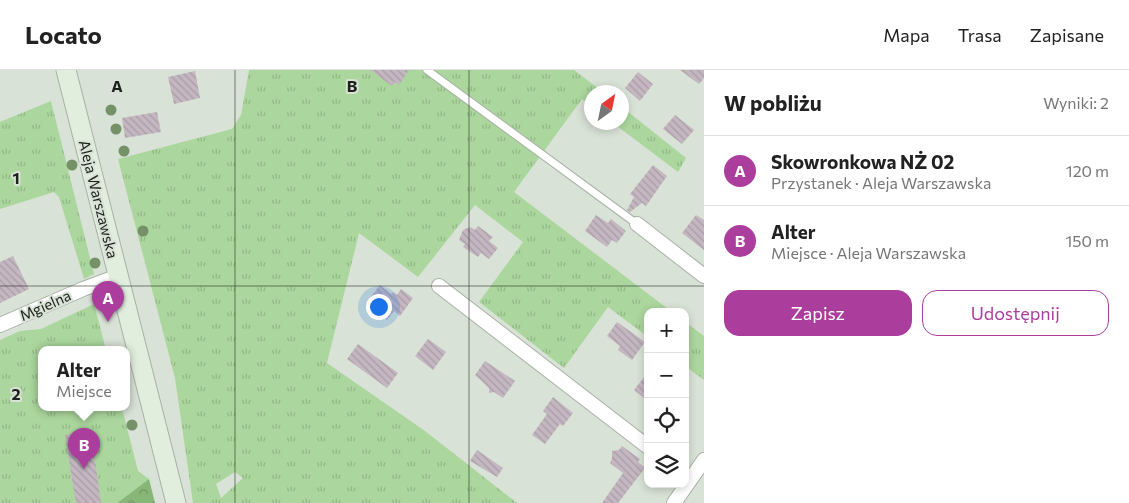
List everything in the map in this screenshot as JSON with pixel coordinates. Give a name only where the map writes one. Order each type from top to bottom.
[{"type":"street","name":"Aleja Warszawska","points":[[66,70],[176,503]]},
{"type":"street","points":[[637,224],[704,276]]},
{"type":"street","name":"Mgielna","points":[[0,325],[118,276]]},
{"type":"street","points":[[439,286],[644,444]]},
{"type":"street","points":[[689,477],[704,460]]},
{"type":"street","points":[[674,503],[682,488]]},
{"type":"lane","points":[[427,70],[637,224]]},
{"type":"green space","points":[[249,70],[574,70],[594,85],[584,85],[584,101],[582,99],[514,192],[667,308],[644,308],[644,334],[608,307],[564,368],[479,302],[523,242],[475,205],[418,277],[359,233],[327,363],[425,431],[517,503],[193,503],[175,378],[118,159],[232,129],[241,115]],"holes":[[[235,472],[243,478],[221,498],[216,484]]]},
{"type":"green space","points":[[51,101],[94,274],[84,279],[59,197],[54,192],[0,209],[0,122]]},
{"type":"green space","points":[[629,113],[686,158],[678,172],[622,130],[629,130]]},
{"type":"green space","points":[[94,304],[105,346],[38,346],[38,411],[123,411],[138,471],[149,479],[117,503],[0,503],[0,340],[20,331],[41,329]]},
{"type":"green space","points":[[689,325],[704,336],[704,380],[689,369]]},
{"type":"green space","points":[[149,479],[155,503],[117,503]]},
{"type":"building","points":[[370,70],[409,70],[399,85],[395,82],[392,86]]},
{"type":"building","points":[[680,70],[704,70],[704,78],[699,84]]},
{"type":"building","points":[[195,71],[200,98],[174,104],[168,77]]},
{"type":"building","points":[[638,72],[653,84],[640,101],[629,91],[629,85],[627,85]]},
{"type":"building","points":[[157,112],[161,132],[125,138],[122,118]]},
{"type":"building","points":[[675,115],[694,130],[682,144],[663,129]]},
{"type":"building","points":[[653,165],[667,176],[646,206],[642,203],[630,212],[627,210],[634,197],[630,194]]},
{"type":"building","points":[[596,215],[608,223],[611,219],[626,231],[617,243],[612,240],[607,247],[585,231]]},
{"type":"building","points":[[696,215],[704,220],[704,250],[682,233]]},
{"type":"building","points":[[478,226],[493,237],[489,241],[498,248],[489,259],[481,253],[478,257],[463,247],[465,244],[459,240],[463,230],[470,227],[475,230]]},
{"type":"building","points":[[13,256],[29,289],[0,303],[0,262]]},
{"type":"building","points":[[380,285],[391,294],[393,292],[397,295],[401,289],[413,298],[400,316],[394,311],[387,320],[373,309],[377,303],[370,298]]},
{"type":"building","points":[[617,322],[644,341],[644,343],[632,360],[618,350],[620,346],[607,336]]},
{"type":"building","points":[[428,339],[446,352],[433,370],[415,356]]},
{"type":"building","points":[[358,344],[398,373],[387,388],[347,359]]},
{"type":"building","points":[[485,361],[515,381],[503,398],[494,392],[489,393],[489,388],[475,375]]},
{"type":"building","points":[[644,377],[644,398],[634,390]]},
{"type":"building","points":[[553,397],[573,413],[563,426],[560,424],[545,444],[532,435],[547,414],[543,411]]},
{"type":"building","points":[[91,431],[101,503],[76,503],[65,435]]},
{"type":"building","points":[[622,446],[640,459],[638,462],[644,469],[618,503],[602,503],[623,473],[610,463],[612,451],[619,450]]},
{"type":"building","points":[[477,450],[503,468],[497,477],[470,461]]},
{"type":"place","name":"Skowronkowa NŻ 02","points":[[108,322]]},
{"type":"place","name":"Alter","points":[[84,469]]}]
